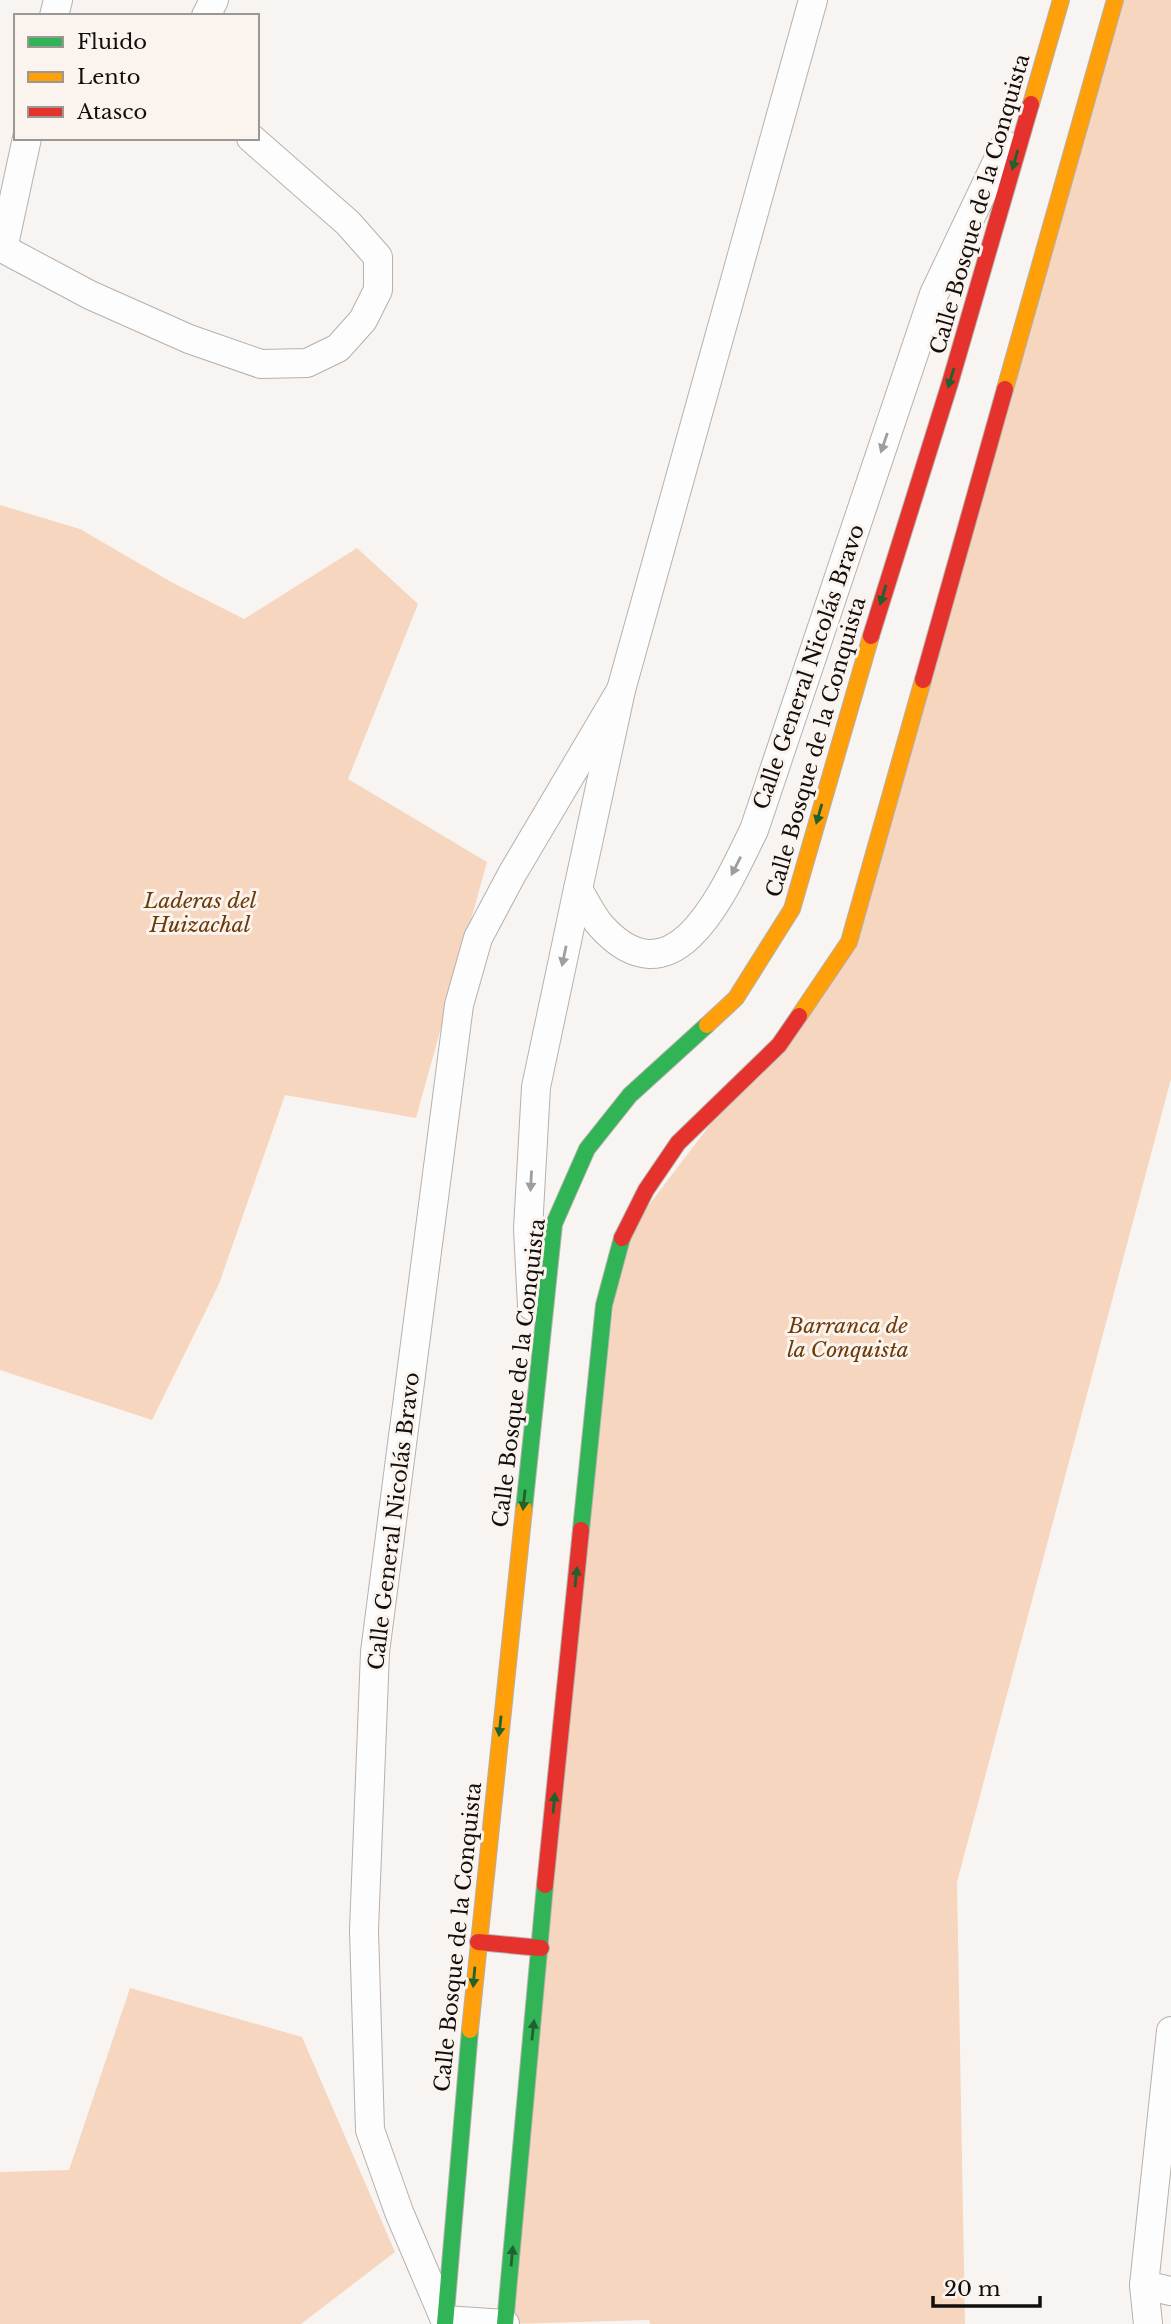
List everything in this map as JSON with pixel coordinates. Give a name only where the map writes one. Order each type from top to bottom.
[{"type":"main road","name":"Calle Bosque de la Conquista","points":[[445,2322],[478,1942],[554,1224],[587,1149],[630,1095],[736,998],[792,909],[870,638],[946,396],[1061,0]]},
{"type":"main road","points":[[505,2324],[563,1695],[604,1305],[620,1243],[646,1190],[678,1143],[779,1045],[849,942],[1115,0]]},
{"type":"main road","points":[[478,1942],[541,1948]]},
{"type":"street","name":"Calle General Nicolás Bravo","points":[[813,0],[621,690],[578,889],[600,925],[622,945],[646,953],[673,950],[696,932],[721,896],[754,830],[934,294],[1043,65]]},
{"type":"street","points":[[27,140],[1,248],[114,306],[188,339],[261,364],[307,363],[338,348],[363,320],[378,289],[378,257],[348,223],[253,140]]},
{"type":"street","name":"Calle General Nicolás Bravo","points":[[445,2322],[399,2212],[370,2130],[364,1930],[375,1652],[459,1005],[478,938],[512,874],[621,690]]},
{"type":"street","points":[[536,1383],[528,1229],[536,1087],[578,889]]},
{"type":"street","points":[[1148,2324],[1144,2285],[1171,2031]]},
{"type":"street","points":[[1144,2285],[1171,2291]]},
{"type":"street","points":[[445,2322],[505,2324]]},
{"type":"green space","name":"Barranca de la Conquista","points":[[1113,0],[1171,0],[1171,1079],[957,1882],[965,2324],[650,2324],[649,2320],[505,2324],[620,1243],[849,942]]},
{"type":"green space","name":"Laderas del Huizachal","points":[[0,505],[80,529],[173,583],[244,619],[357,548],[418,604],[348,779],[487,862],[416,1118],[285,1095],[219,1284],[152,1420],[0,1370]]},
{"type":"green space","points":[[130,1988],[302,2037],[395,2252],[301,2324],[0,2324],[0,2172],[69,2170]]},
{"type":"traffic: fast","points":[[524,1509],[554,1224],[587,1149],[630,1095],[707,1025]]},
{"type":"traffic: fast","points":[[581,1530],[604,1305],[622,1238]]},
{"type":"traffic: fast","points":[[505,2324],[545,1885]]},
{"type":"traffic: fast","points":[[445,2324],[470,2030]]},
{"type":"traffic: slow","points":[[1031,104],[1061,0]]},
{"type":"traffic: slow","points":[[1005,389],[1115,0]]},
{"type":"traffic: slow","points":[[707,1025],[736,998],[792,909],[871,636]]},
{"type":"traffic: slow","points":[[799,1016],[849,942],[923,680]]},
{"type":"traffic: slow","points":[[470,2030],[524,1509]]},
{"type":"traffic: jam","points":[[871,636],[950,383],[1031,104]]},
{"type":"traffic: jam","points":[[923,680],[1005,389]]},
{"type":"traffic: jam","points":[[622,1238],[646,1190],[678,1143],[779,1045],[799,1016]]},
{"type":"traffic: jam","points":[[545,1885],[581,1530]]},
{"type":"traffic: jam","points":[[478,1942],[541,1948]]}]
